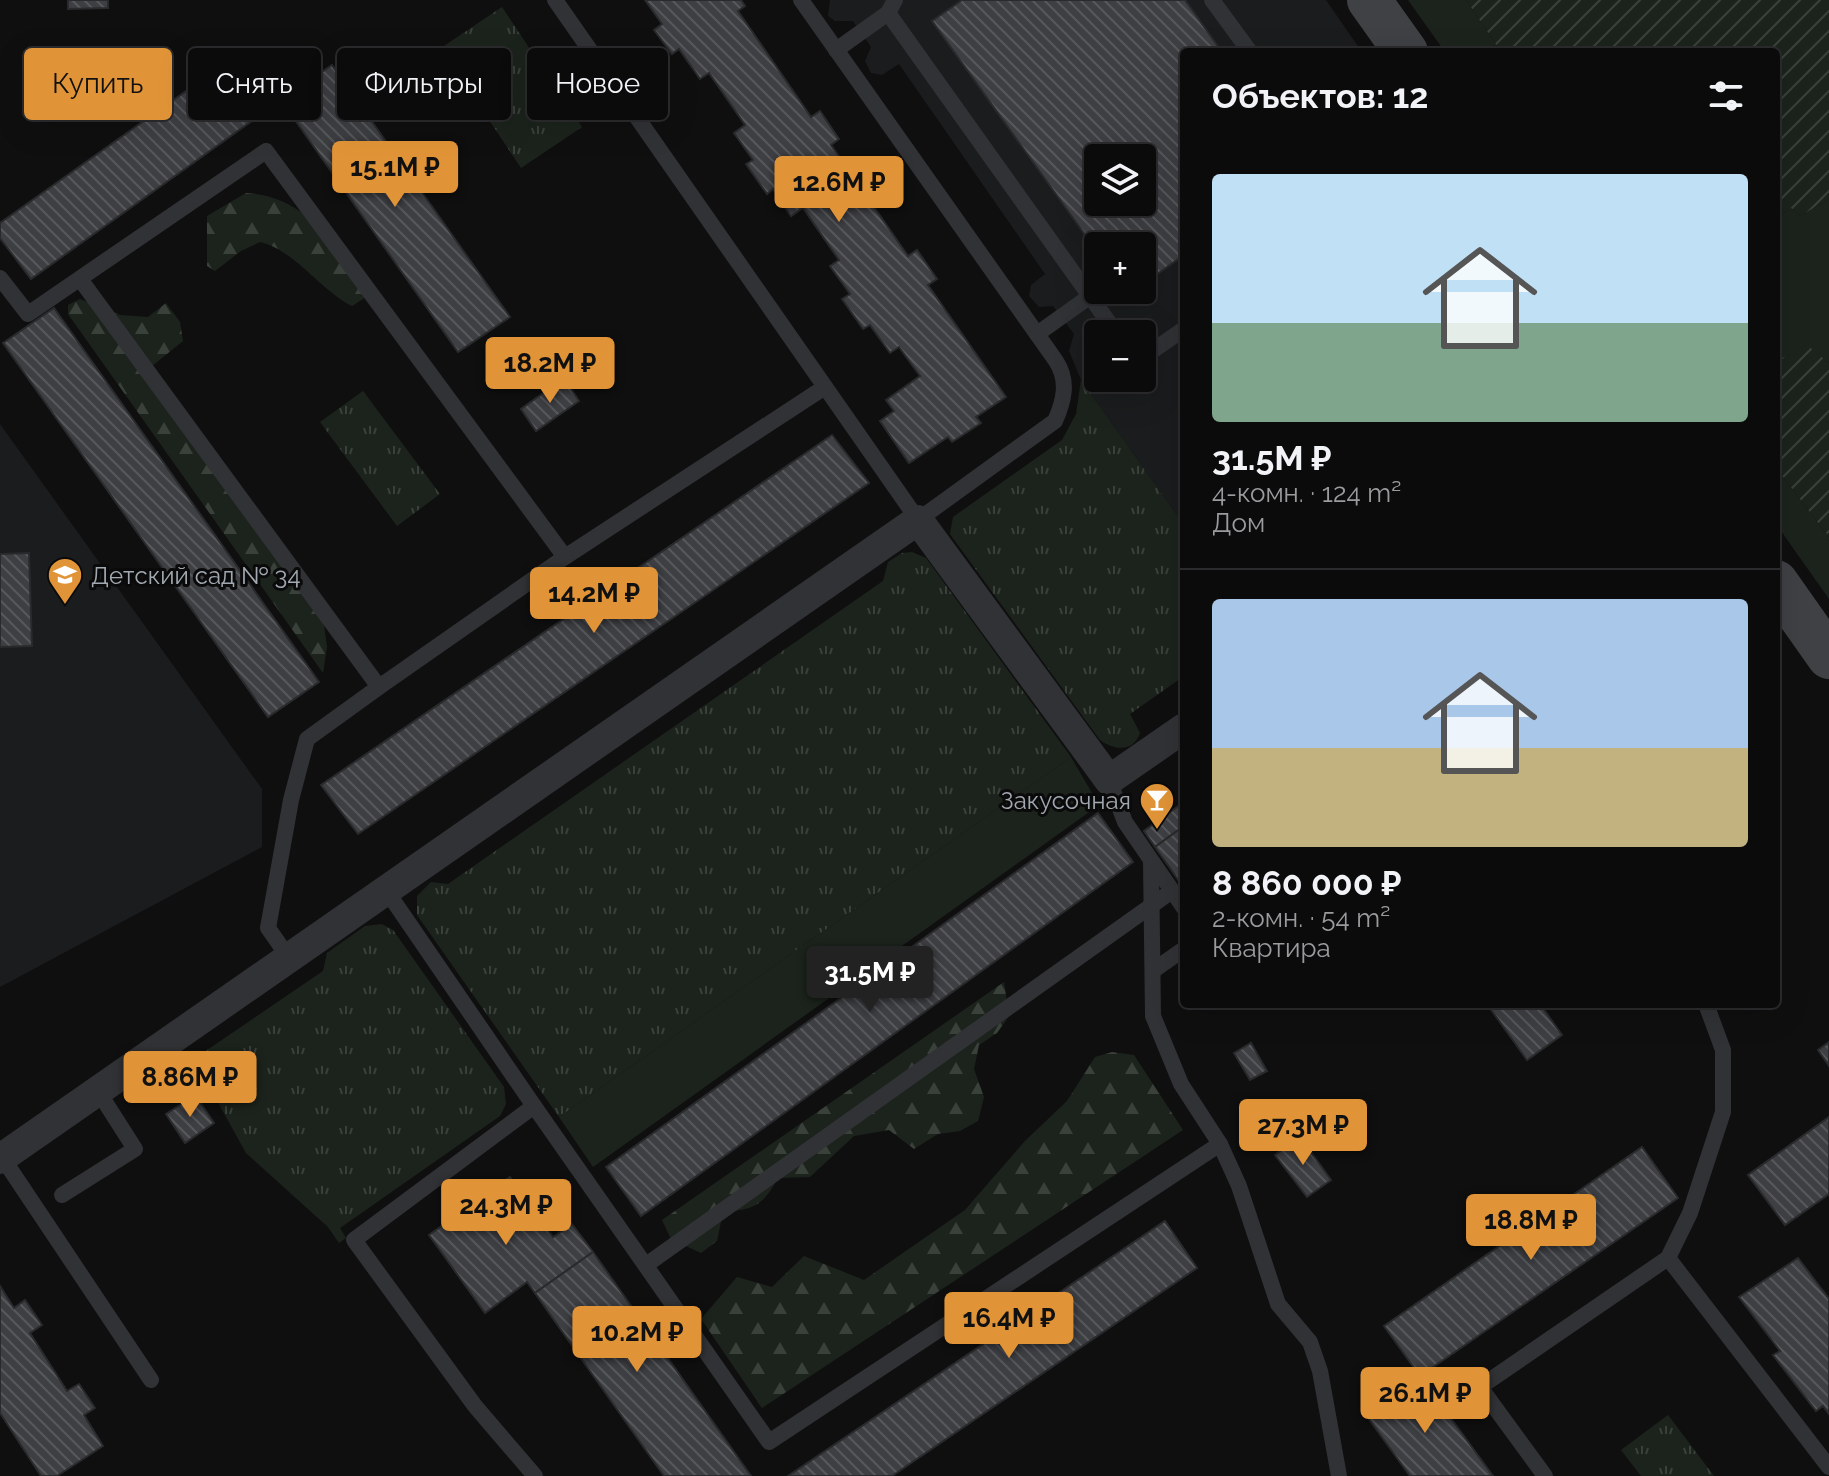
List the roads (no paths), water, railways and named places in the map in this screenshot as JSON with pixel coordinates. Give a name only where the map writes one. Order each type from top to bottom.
[{"type":"street","points":[[1369,0],[1403,48]]},
{"type":"street","points":[[1,1158],[918,520],[1109,780],[1180,731]]},
{"type":"street","points":[[1780,588],[1829,657]]},
{"type":"lane","points":[[555,0],[918,520],[1055,421],[1062,405],[1062,370],[801,0]]},
{"type":"lane","points":[[1212,0],[1247,48]]},
{"type":"lane","points":[[836,50],[892,6],[1084,290]]},
{"type":"lane","points":[[0,278],[28,314],[266,151],[565,557]]},
{"type":"lane","points":[[80,279],[379,687]]},
{"type":"lane","points":[[1037,334],[1084,301]]},
{"type":"lane","points":[[1094,304],[1106,320]]},
{"type":"lane","points":[[1156,348],[1180,332]]},
{"type":"lane","points":[[289,958],[268,928],[291,800],[307,739],[565,557],[825,387]]},
{"type":"lane","points":[[1109,780],[1125,822],[1180,902]]},
{"type":"lane","points":[[1151,862],[1153,1016],[1181,1084],[1220,1144],[1239,1186],[1278,1304],[1310,1342],[1320,1371],[1339,1476]]},
{"type":"lane","points":[[386,890],[769,1442],[1220,1144]]},
{"type":"lane","points":[[646,1265],[1172,891]]},
{"type":"lane","points":[[1154,970],[1180,952]]},
{"type":"lane","points":[[1545,1476],[1480,1387],[1668,1258],[1690,1213],[1723,1112],[1723,1050],[1707,1008]]},
{"type":"lane","points":[[62,1195],[135,1149],[98,1091]]},
{"type":"lane","points":[[534,1106],[354,1240],[475,1406],[535,1476]]},
{"type":"lane","points":[[1,1158],[151,1380]]},
{"type":"lane","points":[[1668,1258],[1829,1467]]},
{"type":"place","name":"Детский сад № 34","points":[[65,606]]},
{"type":"place","name":"Закусочная","points":[[1157,831]]}]
